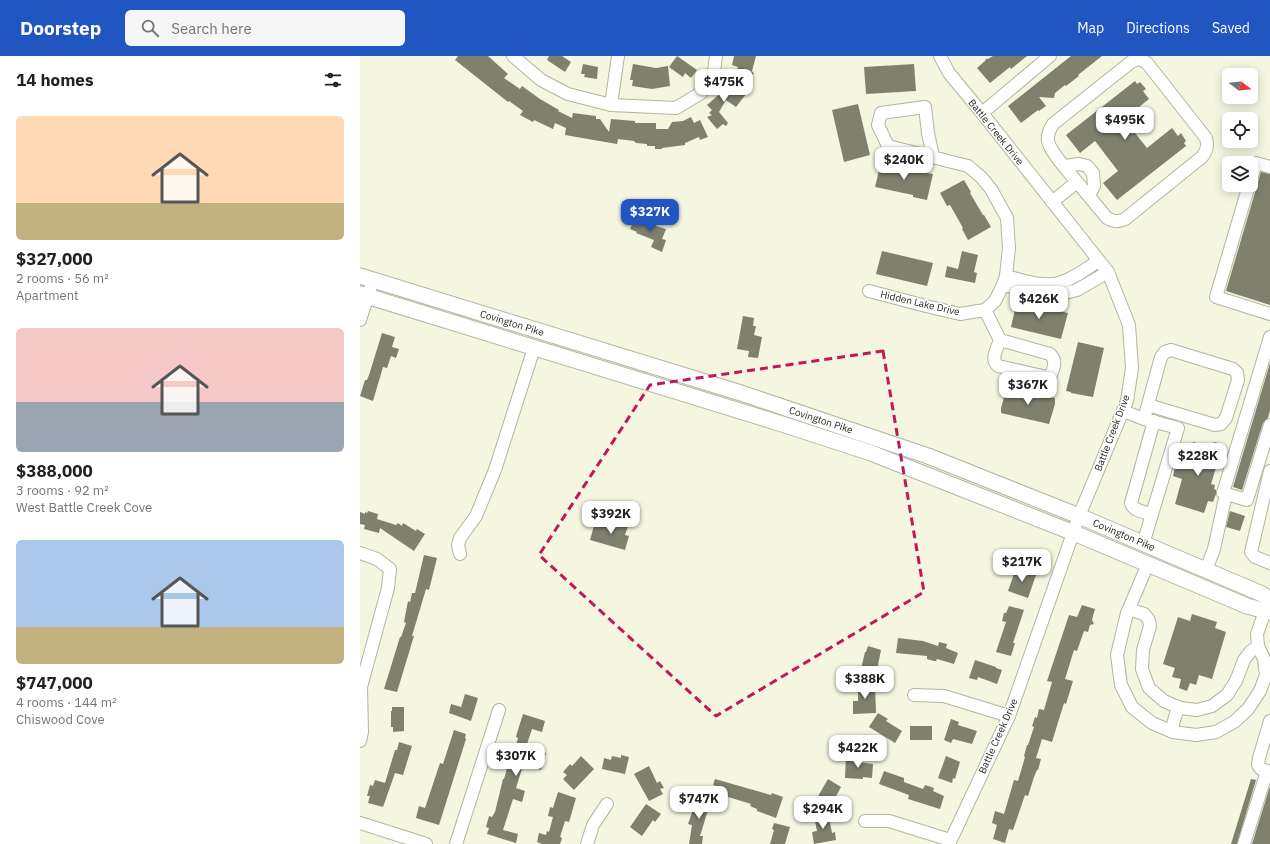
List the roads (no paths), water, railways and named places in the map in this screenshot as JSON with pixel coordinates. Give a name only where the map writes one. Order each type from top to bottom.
[{"type":"main road","name":"Covington Pike","points":[[364,295],[838,442],[878,456],[1074,533],[1247,606],[1268,607],[1262,594],[1079,516],[936,459],[741,393],[366,278]]},
{"type":"street","points":[[513,56],[541,80],[568,94],[611,105],[676,108],[701,94],[714,72],[716,56]]},
{"type":"street","points":[[611,105],[618,56]]},
{"type":"street","name":"Battle Creek Drive","points":[[940,56],[949,73],[1108,272],[1129,325],[1132,368],[1127,401],[1079,516],[1009,716],[950,842]]},
{"type":"street","points":[[982,113],[1050,56]]},
{"type":"street","points":[[1136,59],[1147,63],[1206,138],[1208,144],[1202,157],[1125,219],[1119,222],[1113,222],[1107,218],[1064,166],[1050,149],[1048,131],[1053,124],[1136,59]]},
{"type":"street","points":[[933,157],[925,107],[881,113],[878,125],[888,146],[968,166],[981,177],[991,189],[1007,218],[1009,248],[1004,280],[995,301],[985,310],[1000,340],[993,359],[994,363],[998,366],[1047,377],[1051,376],[1055,364],[1053,356],[1000,340]]},
{"type":"street","points":[[1064,166],[1078,164],[1087,166],[1093,173],[1094,186],[1089,196]]},
{"type":"street","points":[[1258,164],[1270,167]]},
{"type":"street","points":[[1052,202],[1077,182]]},
{"type":"street","points":[[1248,192],[1216,297],[1270,314]]},
{"type":"street","points":[[1004,280],[1040,284],[1057,284],[1067,280],[1098,261]]},
{"type":"street","points":[[1004,280],[1053,296],[1077,290],[1108,272]]},
{"type":"street","points":[[360,320],[366,278]]},
{"type":"street","name":"Hidden Lake Drive","points":[[869,291],[960,314],[985,310]]},
{"type":"street","points":[[1270,337],[1222,493],[1247,500],[1270,425]]},
{"type":"street","points":[[460,554],[458,545],[460,538],[476,516],[495,470],[534,348]]},
{"type":"street","points":[[1148,405],[1215,425],[1221,424],[1226,418],[1238,380],[1237,373],[1233,369],[1171,350],[1165,352],[1161,357],[1148,405],[1149,420],[1130,503],[1135,509],[1152,514]]},
{"type":"street","points":[[609,371],[614,354]]},
{"type":"street","points":[[1123,411],[1178,428]]},
{"type":"street","points":[[1143,544],[1182,415]]},
{"type":"street","points":[[838,442],[843,427]]},
{"type":"street","points":[[1270,471],[1251,552],[1255,557],[1270,563]]},
{"type":"street","points":[[1206,570],[1214,549],[1226,494]]},
{"type":"street","points":[[360,553],[377,558],[390,569],[388,588],[361,687],[362,732],[360,741]]},
{"type":"street","points":[[1148,564],[1129,609],[1117,655],[1121,685],[1132,707],[1152,723],[1172,731],[1196,735],[1216,732],[1234,722],[1248,709],[1260,691],[1266,674],[1264,659],[1258,646],[1257,634],[1268,607]]},
{"type":"street","points":[[1129,609],[1144,614],[1150,626],[1143,650],[1142,669],[1150,688],[1164,701],[1178,707],[1197,710],[1212,706],[1227,695],[1236,681],[1244,660],[1250,652],[1258,646]]},
{"type":"street","points":[[914,695],[944,696],[1009,716]]},
{"type":"street","points":[[1172,731],[1178,707]]},
{"type":"street","points":[[456,844],[499,710]]},
{"type":"street","points":[[1244,844],[1268,771],[1261,769],[1258,765],[1270,721]]},
{"type":"street","points":[[587,844],[593,825],[607,804]]},
{"type":"street","points":[[865,821],[889,821],[950,842]]},
{"type":"street","points":[[360,824],[426,844]]}]
